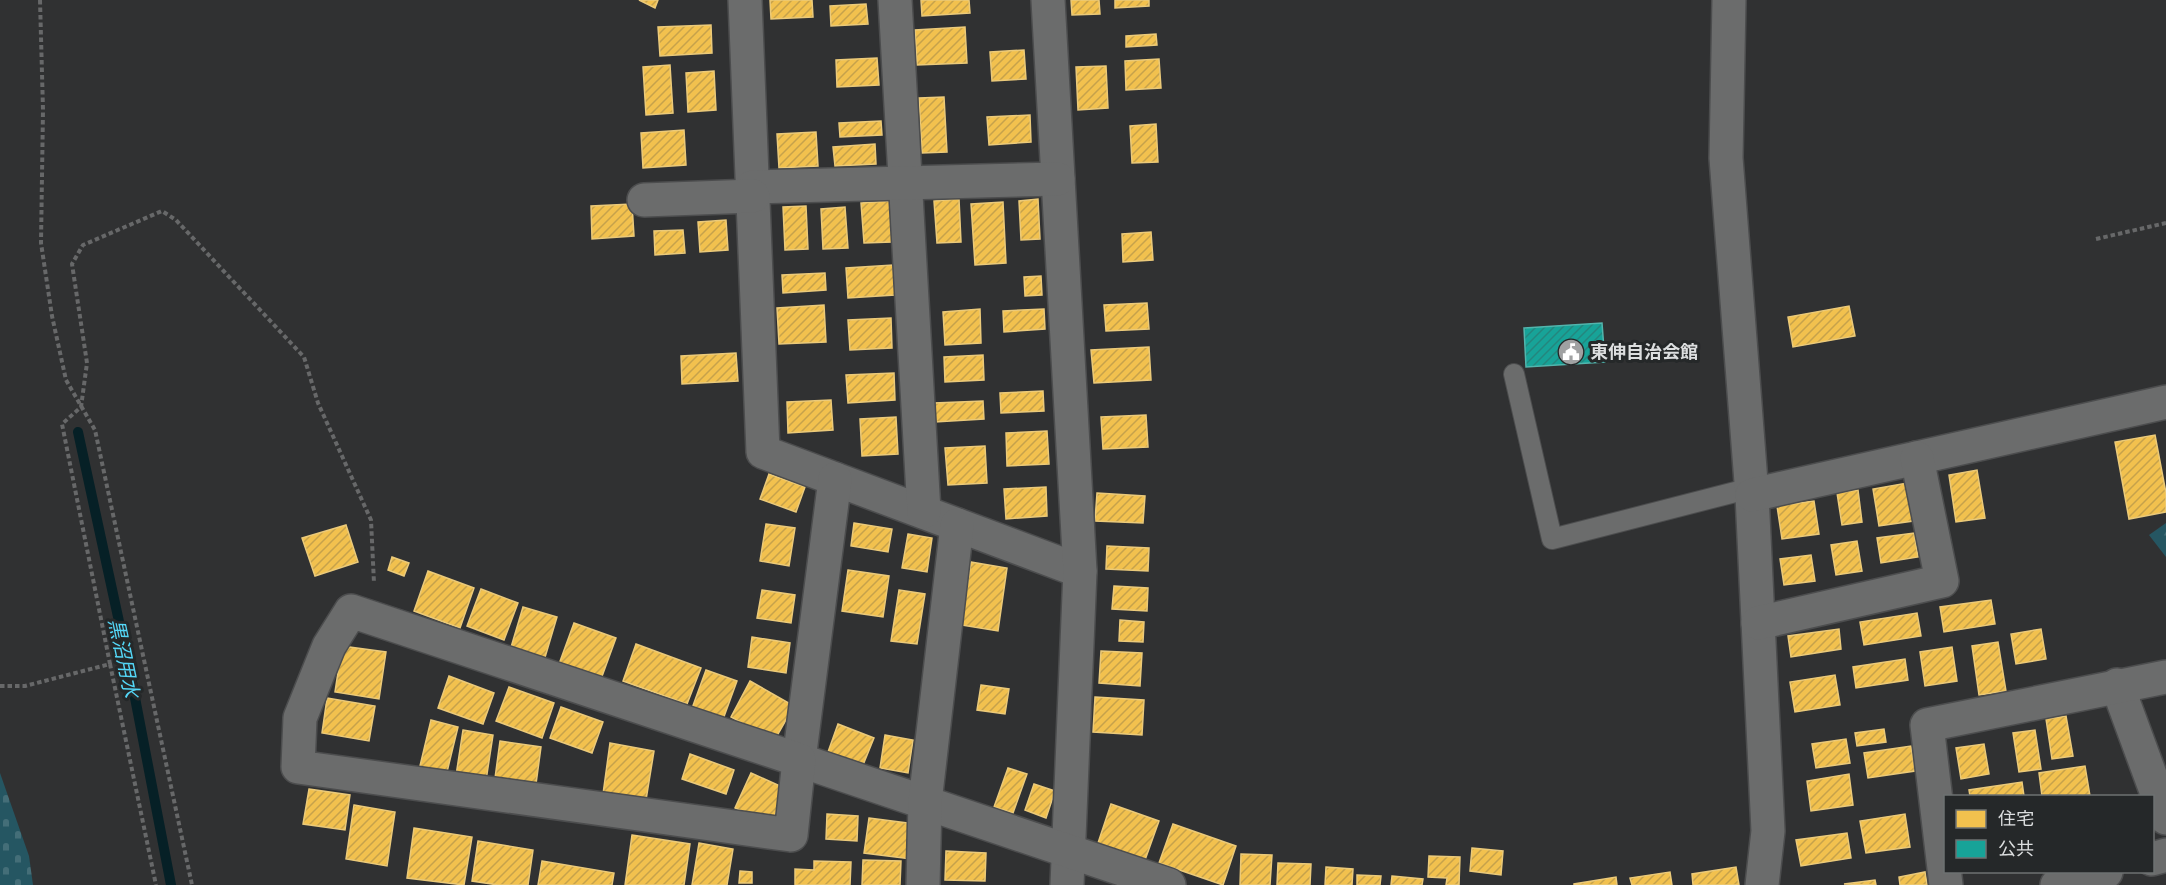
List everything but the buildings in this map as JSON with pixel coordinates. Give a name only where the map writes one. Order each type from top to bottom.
[{"type":"street","points":[[745,0],[763,452],[1080,571]]},
{"type":"street","points":[[895,0],[924,512]]},
{"type":"street","points":[[1048,0],[1080,571],[1067,885]]},
{"type":"street","points":[[1729,0],[1726,158],[1751,492],[1758,623],[1768,831],[1762,885]]},
{"type":"street","points":[[644,200],[905,183],[1058,178]]},
{"type":"street","points":[[1751,492],[1917,458],[2166,402]]},
{"type":"street","points":[[1758,623],[1942,581],[1917,458]]},
{"type":"street","points":[[835,479],[799,760],[791,835],[298,767],[300,718],[329,646],[351,611],[368,616],[799,760],[1070,850],[1169,885]]},
{"type":"street","points":[[923,885],[925,802],[957,525]]},
{"type":"street","points":[[1944,868],[1927,725],[2166,676]]},
{"type":"street","points":[[2117,685],[2166,818]]},
{"type":"street","points":[[2057,885],[2102,873]]},
{"type":"lane","points":[[1514,375],[1552,539],[1751,492]]},
{"type":"path","points":[[40,0],[43,110],[41,243],[51,316],[66,380],[95,430],[192,885]]},
{"type":"path","points":[[156,885],[62,424],[81,407],[87,363],[72,264],[83,245],[162,211],[176,220],[304,357],[318,403],[371,520],[374,586],[368,616]]},
{"type":"path","points":[[2096,239],[2166,223]]},
{"type":"path","points":[[0,686],[24,686],[110,664]]},
{"type":"green space","points":[[2166,523],[2166,557],[2149,535]]},
{"type":"green space","points":[[0,773],[29,856],[33,885],[0,885]]},
{"type":"waterway","name":"黒沼用水","points":[[78,432],[131,677],[171,885]]},
{"type":"place","name":"東伸自治会館","points":[[1571,352]]}]
